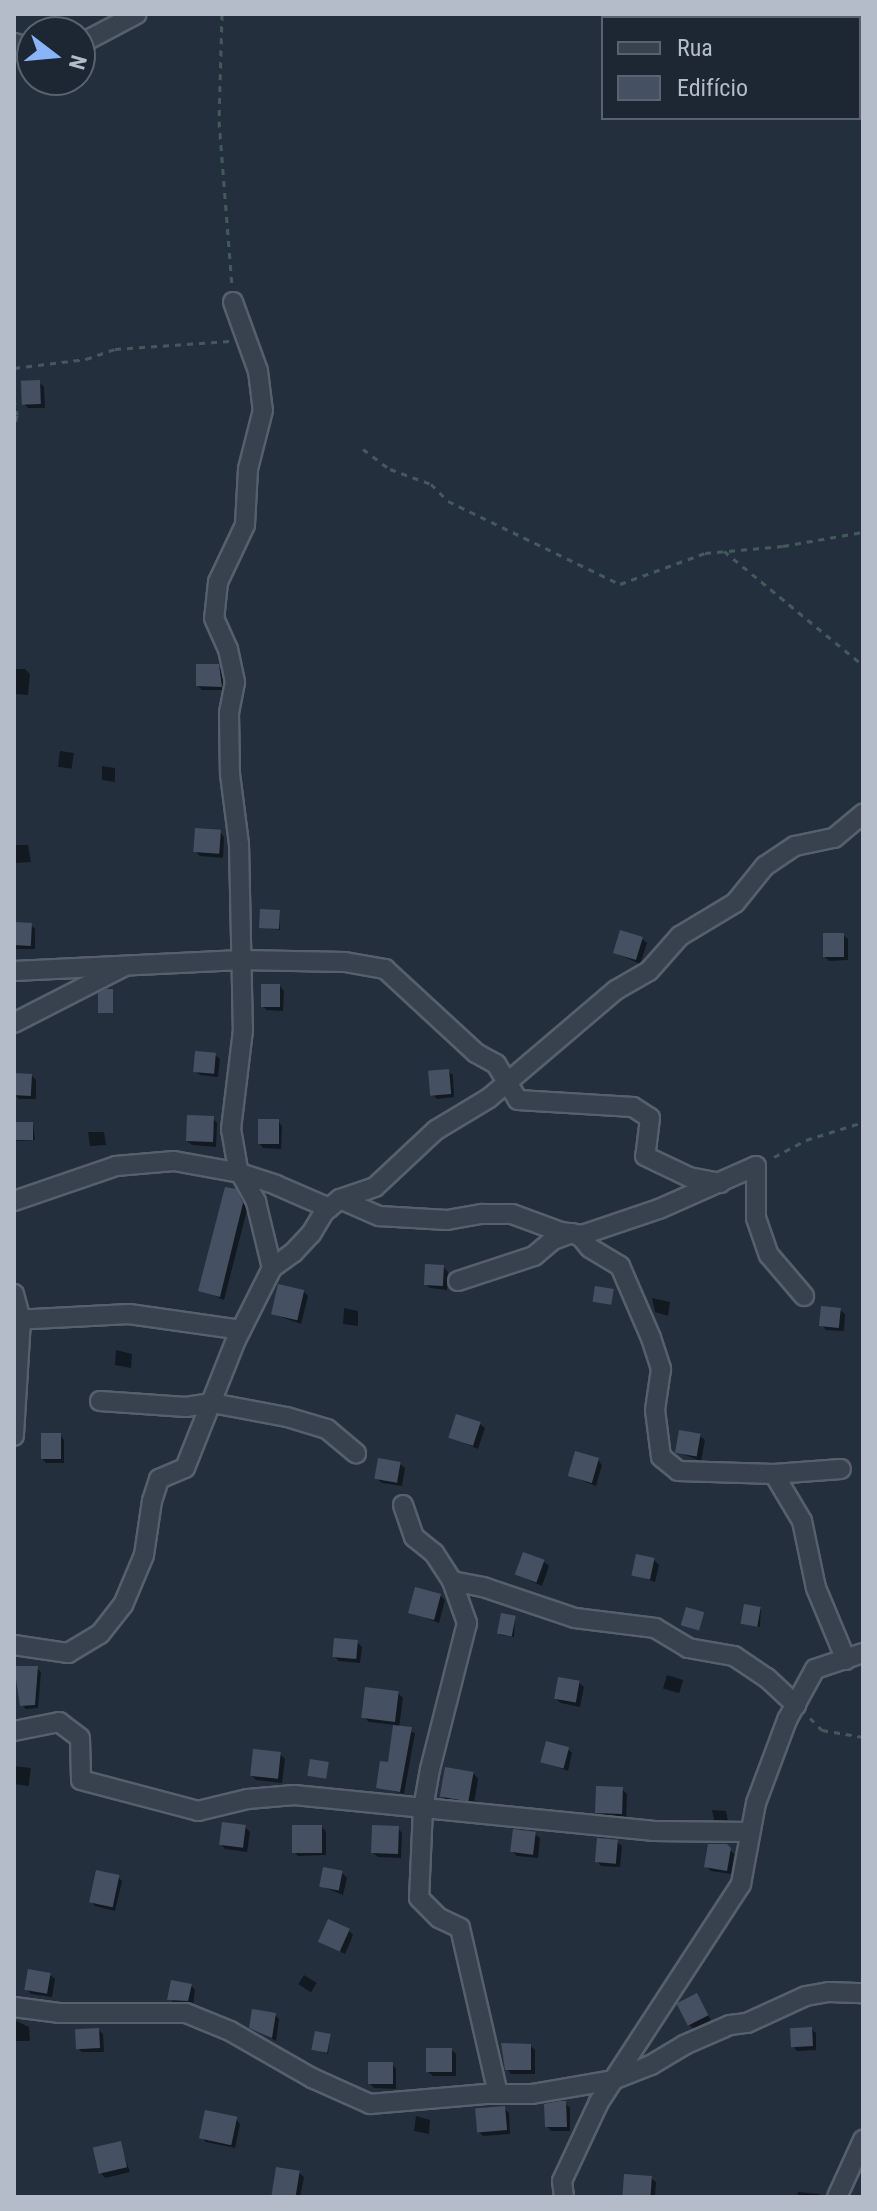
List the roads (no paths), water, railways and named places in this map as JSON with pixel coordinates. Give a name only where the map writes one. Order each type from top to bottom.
[{"type":"street","points":[[96,36],[137,14]]},
{"type":"street","points":[[233,302],[258,371],[263,410],[248,469],[245,525],[218,582],[214,618],[228,649],[235,682],[229,713],[230,774],[239,844],[243,1030],[231,1129],[240,1173],[256,1202],[272,1268]]},
{"type":"street","points":[[14,1645],[68,1653],[100,1634],[123,1605],[144,1555],[152,1501],[159,1479],[185,1468],[241,1330],[272,1268],[293,1253],[334,1204],[375,1187],[436,1130],[506,1084],[616,990],[649,971],[680,936],[735,903],[765,866],[795,846],[834,838],[863,814]]},
{"type":"street","points":[[14,971],[241,960],[345,962],[385,969],[476,1053],[496,1064],[518,1100],[633,1107],[650,1118],[645,1156],[689,1177],[720,1183]]},
{"type":"street","points":[[14,1023],[126,966]]},
{"type":"street","points":[[14,1201],[55,1190],[116,1166],[174,1161],[240,1173],[379,1216],[447,1220],[482,1214],[512,1214],[572,1233],[620,1266],[637,1303],[661,1369],[655,1410],[661,1457],[678,1471],[774,1474],[841,1469]]},
{"type":"street","points":[[458,1281],[534,1256],[553,1240],[572,1233],[598,1231],[756,1166],[756,1218],[769,1255],[804,1296]]},
{"type":"street","points":[[14,1294],[17,1320],[14,1436]]},
{"type":"street","points":[[17,1320],[129,1314],[241,1330]]},
{"type":"street","points":[[100,1401],[186,1407],[212,1403],[287,1417],[327,1429],[356,1453]]},
{"type":"street","points":[[564,2197],[562,2181],[613,2080],[741,1884],[756,1803],[796,1705],[815,1669],[855,1657],[816,1588],[802,1521],[774,1474]]},
{"type":"street","points":[[403,1505],[414,1537],[434,1553],[452,1581],[467,1623],[423,1808],[419,1898],[439,1918],[460,1928],[498,2094]]},
{"type":"street","points":[[452,1581],[483,1587],[575,1618],[655,1628],[688,1648],[734,1656],[767,1678],[796,1705]]},
{"type":"street","points":[[767,1678],[807,1684]]},
{"type":"street","points":[[14,1731],[59,1722],[80,1738],[81,1780],[198,1811],[248,1799],[294,1795],[652,1831],[750,1832]]},
{"type":"street","points":[[14,2007],[72,2014],[186,2013],[230,2031],[312,2078],[370,2104],[532,2094],[613,2080],[651,2065],[684,2045],[730,2025],[747,2023],[806,1996],[863,1993]]},
{"type":"street","points":[[837,2197],[863,2140]]}]
